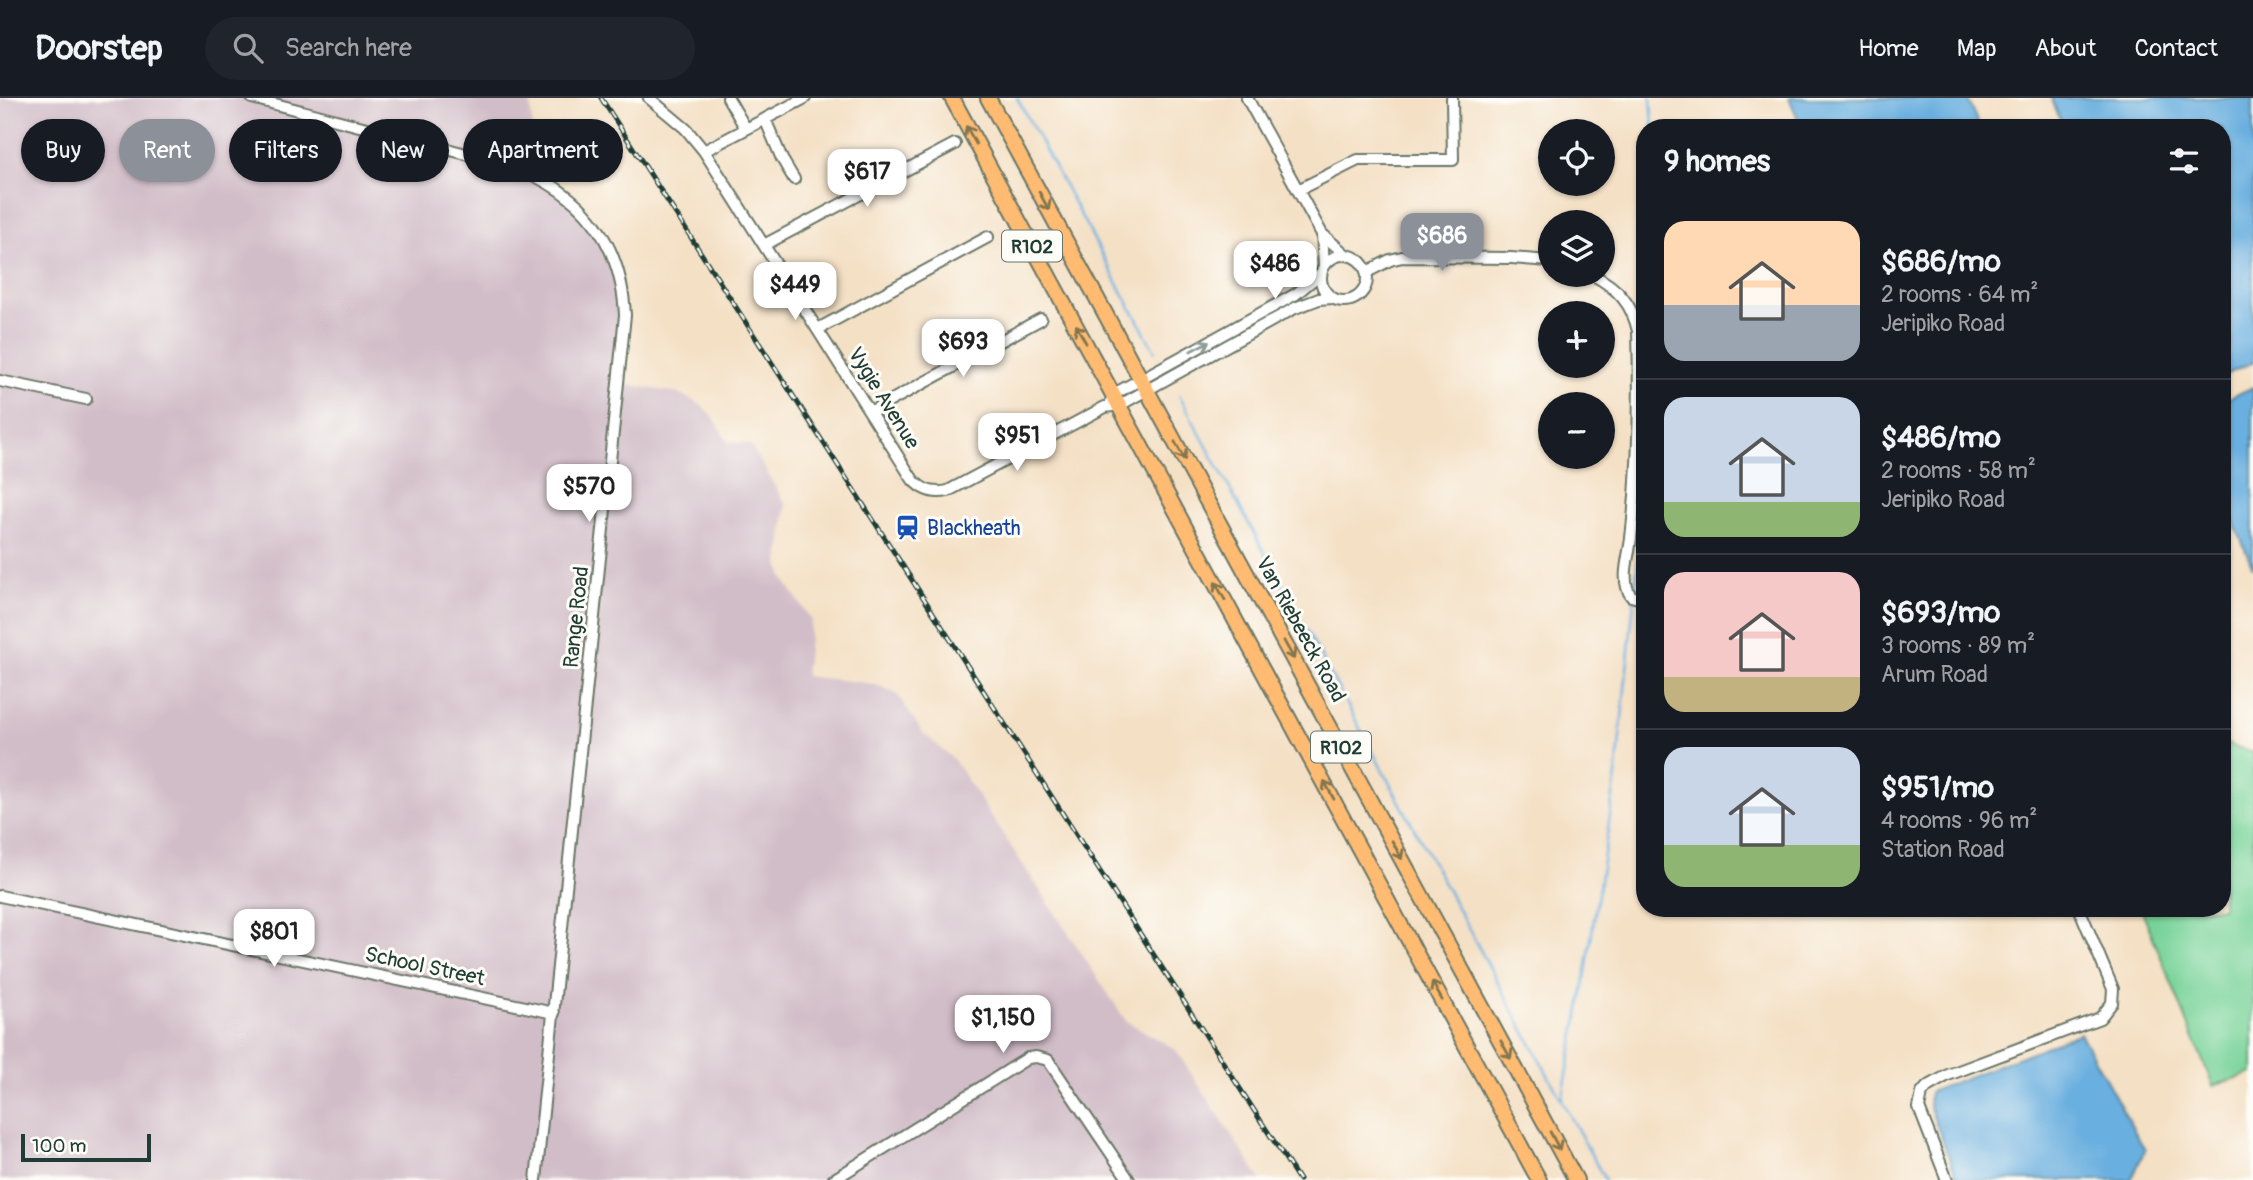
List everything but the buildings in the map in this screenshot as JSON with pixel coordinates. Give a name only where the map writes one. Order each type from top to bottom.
[{"type":"main road","name":"R102","points":[[952,98],[1539,1180]]},
{"type":"main road","name":"Van Riebeeck Road","points":[[988,98],[1576,1180]]},
{"type":"street","name":"Range Road","points":[[252,98],[512,166],[537,175],[562,191],[582,209],[606,242],[623,290],[625,315],[536,1180]]},
{"type":"street","name":"Vygie Avenue","points":[[649,98],[686,129],[704,151],[916,484],[936,492],[954,488],[1114,401]]},
{"type":"street","points":[[729,98],[746,130]]},
{"type":"street","points":[[704,151],[805,98]]},
{"type":"street","points":[[1143,385],[1295,308],[1320,299],[1347,301],[1357,298],[1367,284],[1367,272],[1359,260],[1346,255],[1322,234],[1247,98]]},
{"type":"street","points":[[1298,191],[1358,160],[1453,160],[1452,98]]},
{"type":"street","points":[[765,119],[782,159],[794,179]]},
{"type":"street","points":[[764,245],[955,145]]},
{"type":"street","points":[[1322,234],[1323,287],[1332,298]]},
{"type":"street","points":[[818,329],[988,237]]},
{"type":"street","points":[[1114,401],[1296,294],[1323,270],[1333,257],[1346,255]]},
{"type":"street","points":[[1367,272],[1402,257],[1538,260]]},
{"type":"street","points":[[1612,287],[1628,302],[1636,322]]},
{"type":"street","points":[[870,412],[1041,319]]},
{"type":"street","points":[[0,381],[86,399]]},
{"type":"street","points":[[1636,475],[1632,538],[1625,580],[1631,596],[1636,597]]},
{"type":"street","name":"School Street","points":[[0,896],[554,1013]]},
{"type":"street","points":[[1947,1180],[1919,1108],[1922,1093],[1927,1087],[1948,1075],[2100,1018],[2112,1003],[2113,989],[2082,917]]},
{"type":"street","points":[[833,1180],[1028,1058],[1036,1057],[1048,1060],[1129,1180]]},
{"type":"shaded area","points":[[0,98],[523,98],[530,102],[532,119],[463,119],[463,182],[546,182],[604,237],[626,315],[624,384],[678,393],[701,405],[714,418],[728,442],[750,444],[786,505],[779,563],[783,578],[811,620],[805,676],[866,683],[897,694],[922,732],[954,760],[1126,1021],[1175,1049],[1261,1180],[0,1180]]},
{"type":"green space","points":[[2231,745],[2253,752],[2253,1073],[2213,1086],[2145,917],[2231,917]]},
{"type":"water","points":[[1789,98],[1967,98],[1976,119],[1798,119]]},
{"type":"water","points":[[2051,98],[2253,98],[2253,362],[2231,372],[2231,119],[2060,119]]},
{"type":"water","points":[[2253,387],[2253,568],[2231,515],[2231,397]]},
{"type":"water","points":[[2080,1033],[2145,1150],[2132,1178],[1958,1180],[1929,1106],[1930,1092]]},
{"type":"waterway","points":[[1017,98],[1155,352]]},
{"type":"waterway","points":[[1651,98],[1652,119]]},
{"type":"waterway","points":[[1179,395],[1605,1180]]},
{"type":"waterway","points":[[1635,593],[1636,582]]},
{"type":"waterway","points":[[1562,1100],[1582,998],[1616,776],[1634,601]]},
{"type":"railway","points":[[601,98],[1299,1180]]},
{"type":"place","name":"Blackheath","points":[[907,528]]}]
